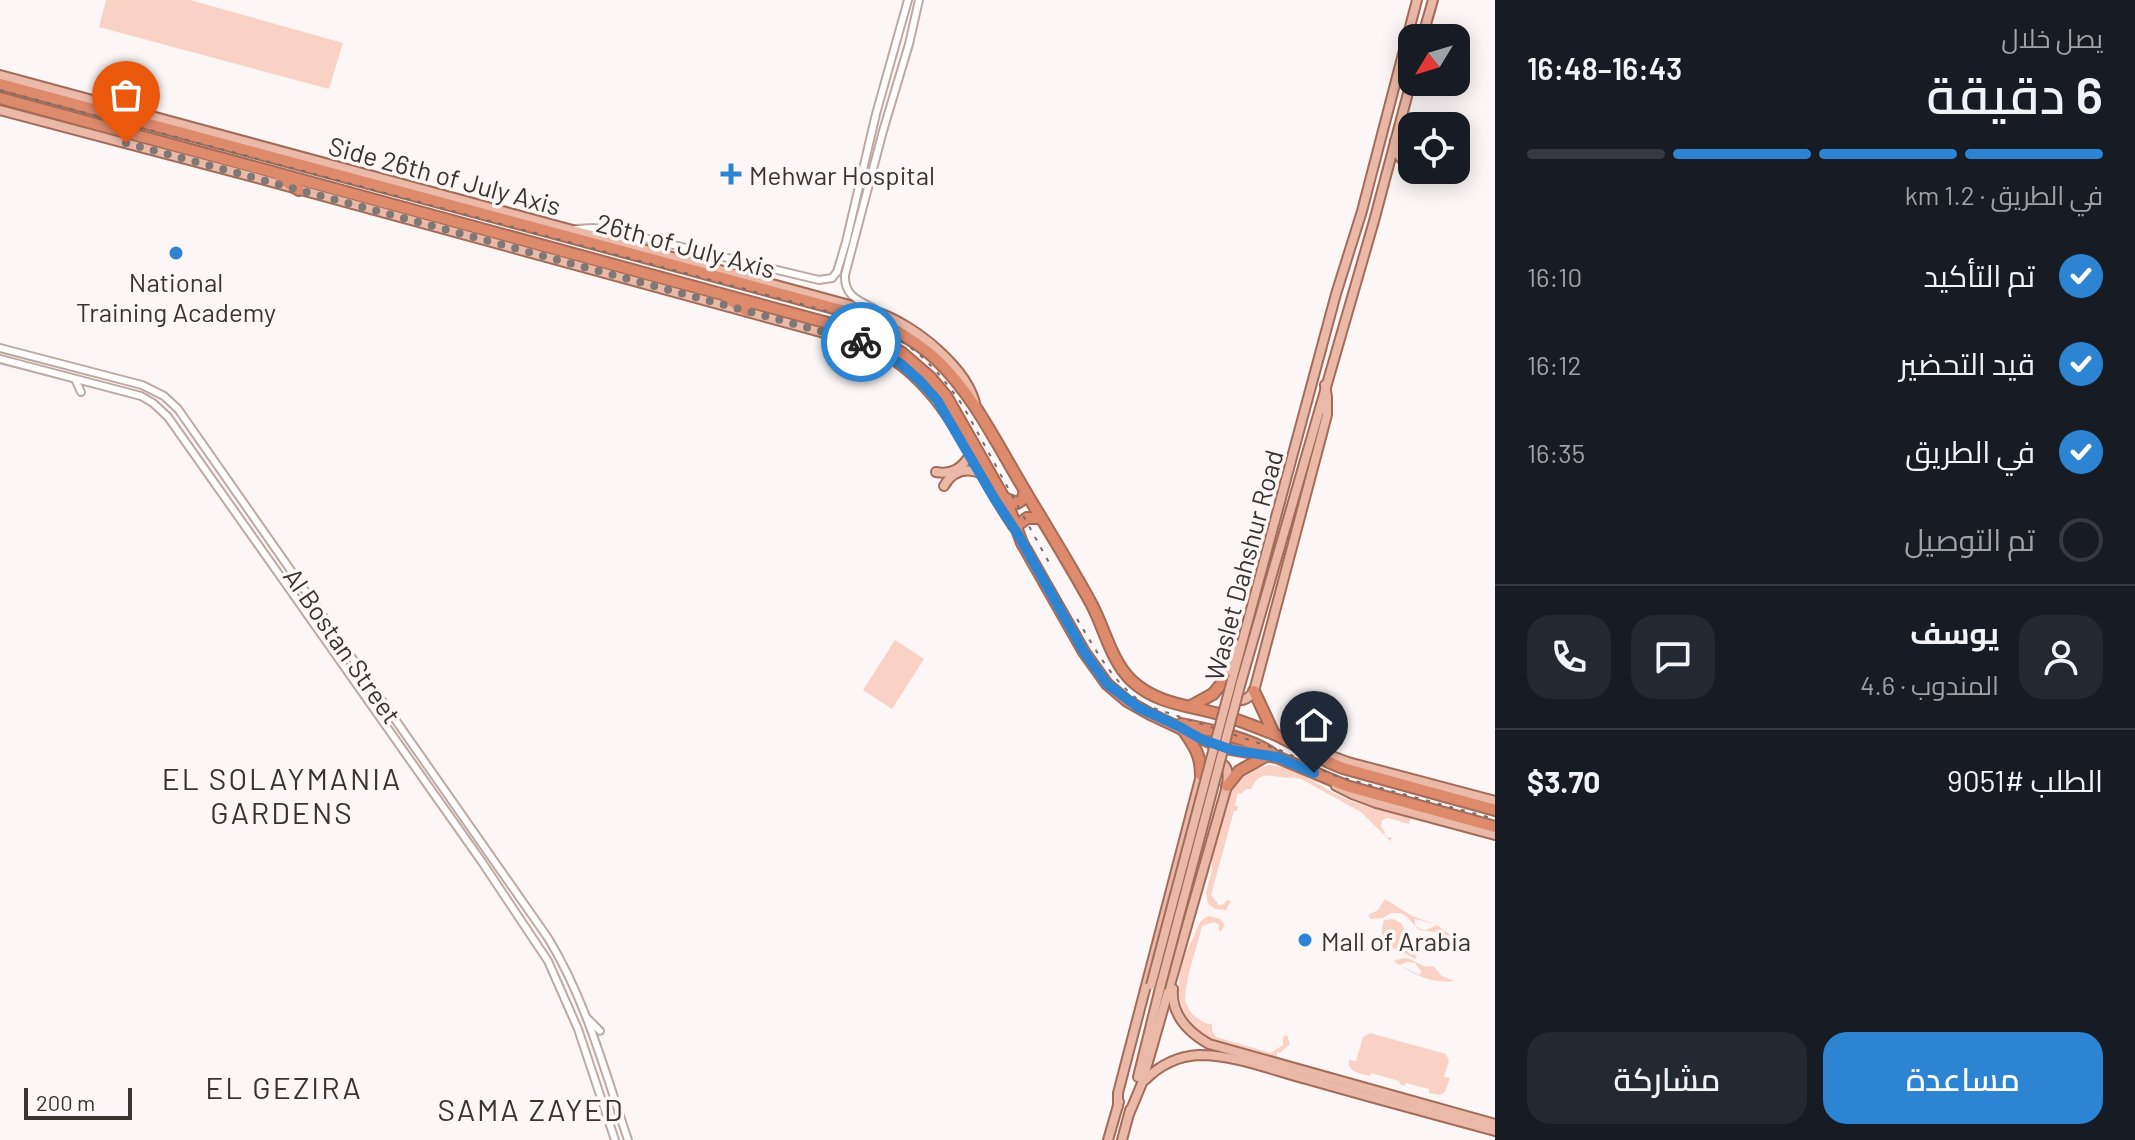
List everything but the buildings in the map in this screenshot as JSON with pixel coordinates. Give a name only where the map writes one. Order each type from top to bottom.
[{"type":"highway","name":"26th of July Axis","points":[[0,84],[878,322],[908,338],[935,358],[957,383],[977,411],[1091,603],[1123,671],[1148,692],[1278,736],[1327,762],[1495,810]]},
{"type":"highway","name":"26th of July Axis","points":[[0,98],[858,331],[881,340],[930,377],[946,396],[1004,498],[1016,530],[1084,652],[1099,674],[1127,701],[1220,747],[1272,757],[1329,781],[1495,827]]},
{"type":"highway","points":[[0,108],[63,120],[80,120]]},
{"type":"highway","points":[[142,114],[151,124]]},
{"type":"highway","points":[[268,171],[299,190]]},
{"type":"highway","points":[[336,190],[343,183],[339,175]]},
{"type":"highway","points":[[363,197],[361,188],[366,182]]},
{"type":"highway","points":[[495,217],[514,214]]},
{"type":"highway","points":[[595,236],[611,248]]},
{"type":"highway","points":[[718,293],[747,311]]},
{"type":"highway","points":[[1004,498],[1017,503],[1024,498],[1025,492]]},
{"type":"highway","points":[[1016,530],[1027,518],[1041,518]]},
{"type":"highway","points":[[1182,706],[1201,702],[1213,694],[1226,678]]},
{"type":"highway","points":[[1254,691],[1278,736]]},
{"type":"highway","name":"26th of July Axis","points":[[1168,721],[1250,742],[1269,751],[1272,757]]},
{"type":"highway","points":[[1180,727],[1198,750],[1201,775]]},
{"type":"highway","points":[[1227,786],[1239,771],[1272,757]]},
{"type":"main road","name":"Waslet Dahshur Road","points":[[1108,1140],[1417,0]]},
{"type":"main road","points":[[1426,24],[1433,0]]},
{"type":"main road","name":"Side 26th of July Axis","points":[[0,75],[887,316],[928,342],[956,369],[971,389],[977,411]]},
{"type":"main road","name":"Waslet Dahshur Road","points":[[1122,1140],[1212,788],[1407,96]]},
{"type":"main road","name":"Side 26th of July Axis","points":[[0,108],[857,341],[891,357],[929,390],[1016,530]]},
{"type":"main road","points":[[1395,140],[1398,152]]},
{"type":"main road","points":[[1314,380],[1306,397],[1226,678],[1226,692],[1234,699],[1244,700],[1254,691],[1327,415],[1325,385]]},
{"type":"main road","points":[[936,472],[956,470],[970,455]]},
{"type":"main road","points":[[944,486],[949,478],[961,471],[980,473]]},
{"type":"main road","points":[[1292,745],[1495,801]]},
{"type":"main road","points":[[1118,1106],[1118,1093],[1201,775],[1209,763],[1220,762],[1228,772],[1227,786],[1142,1083],[1130,1112]]},
{"type":"main road","points":[[1329,781],[1376,803],[1495,835]]},
{"type":"main road","points":[[1174,971],[1172,996],[1177,1012],[1188,1029],[1209,1044],[1495,1124]]},
{"type":"main road","points":[[1207,1056],[1203,1051],[1204,1046],[1209,1044]]},
{"type":"main road","points":[[1142,1083],[1165,1063],[1186,1056],[1207,1056],[1262,1067],[1495,1131]]},
{"type":"street","points":[[887,316],[855,299],[846,288],[845,275],[873,128],[908,0]]},
{"type":"street","points":[[572,230],[615,231],[830,280],[836,274],[850,243],[919,0]]},
{"type":"street","points":[[873,128],[883,131]]},
{"type":"street","name":"Al Bostan Street","points":[[5,347],[142,385],[164,396],[178,409],[559,955],[586,1017],[628,1140]]},
{"type":"street","name":"Al Bostan Street","points":[[0,359],[141,396],[168,417],[548,961],[578,1029],[615,1140]]},
{"type":"street","points":[[97,373],[98,364]]},
{"type":"street","points":[[75,379],[81,392]]},
{"type":"street","points":[[228,501],[229,495],[236,491]]},
{"type":"street","points":[[248,548],[257,542]]},
{"type":"street","points":[[277,572],[284,578],[288,577],[286,564]]},
{"type":"street","points":[[296,598],[296,588],[307,593]]},
{"type":"street","points":[[319,648],[327,642]]},
{"type":"street","points":[[439,801],[446,797],[445,791]]},
{"type":"street","points":[[448,815],[451,810],[458,809]]},
{"type":"street","points":[[586,1017],[600,1031]]},
{"type":"shaded area","points":[[106,0],[190,0],[343,43],[329,89],[99,27]]},
{"type":"shaded area","points":[[895,640],[924,659],[892,709],[863,690]]},
{"type":"shaded area","points":[[1269,765],[1289,769],[1352,801],[1411,818],[1409,824],[1388,818],[1382,820],[1381,827],[1388,838],[1392,838],[1390,841],[1361,812],[1301,779],[1262,777],[1251,789],[1238,793],[1237,811],[1234,811],[1211,895],[1219,905],[1231,901],[1226,910],[1215,909],[1208,904],[1206,893],[1212,869],[1212,851],[1228,793],[1243,776]]},
{"type":"shaded area","points":[[1385,899],[1412,916],[1434,924],[1415,919],[1415,925],[1420,929],[1437,925],[1453,937],[1443,938],[1435,932],[1419,930],[1400,913],[1370,919],[1368,915],[1378,910]]},
{"type":"shaded area","points":[[1209,916],[1220,919],[1225,925],[1221,931],[1214,922],[1202,926],[1186,988],[1187,1006],[1198,1019],[1212,1024],[1216,1037],[1271,1053],[1283,1045],[1283,1037],[1287,1035],[1290,1044],[1280,1053],[1277,1052],[1277,1056],[1230,1048],[1211,1040],[1196,1029],[1186,1016],[1180,999],[1179,981],[1183,961],[1199,923]]},
{"type":"shaded area","points":[[1394,919],[1401,923],[1407,934],[1403,933],[1402,936],[1405,939],[1408,935],[1411,946],[1415,947],[1415,959],[1385,942],[1382,930],[1384,920]]},
{"type":"shaded area","points":[[1404,958],[1433,966],[1442,976],[1454,981],[1426,978],[1401,966],[1420,975],[1421,971],[1415,963],[1399,965],[1393,961]]},
{"type":"shaded area","points":[[1370,1033],[1446,1054],[1449,1061],[1444,1077],[1450,1078],[1445,1092],[1440,1095],[1429,1093],[1429,1089],[1406,1083],[1404,1086],[1399,1081],[1352,1070],[1349,1060],[1356,1061],[1363,1037]]},
{"type":"railway","points":[[0,90],[842,315],[881,330],[912,348],[925,360],[963,406],[1052,568]]},
{"type":"railway","points":[[1077,619],[1116,678],[1147,706],[1280,750],[1333,775],[1495,819]]},
{"type":"way so far","points":[[126,143],[861,342]]},
{"type":"place","name":"Mehwar Hospital","points":[[731,174]]},
{"type":"place","name":"National Training Academy","points":[[176,253]]},
{"type":"place","name":"Mall of Arabia","points":[[1305,940]]},
{"type":"district","name":"EL SOLAYMANIA GARDENS","points":[[282,795]]},
{"type":"district","name":"EL GEZIRA","points":[[284,1087]]},
{"type":"district","name":"SAMA ZAYED","points":[[531,1109]]},
{"type":"route","points":[[861,342],[901,364],[937,400],[1084,652],[1107,684],[1127,701],[1201,739],[1232,750],[1277,757],[1314,773]]}]
